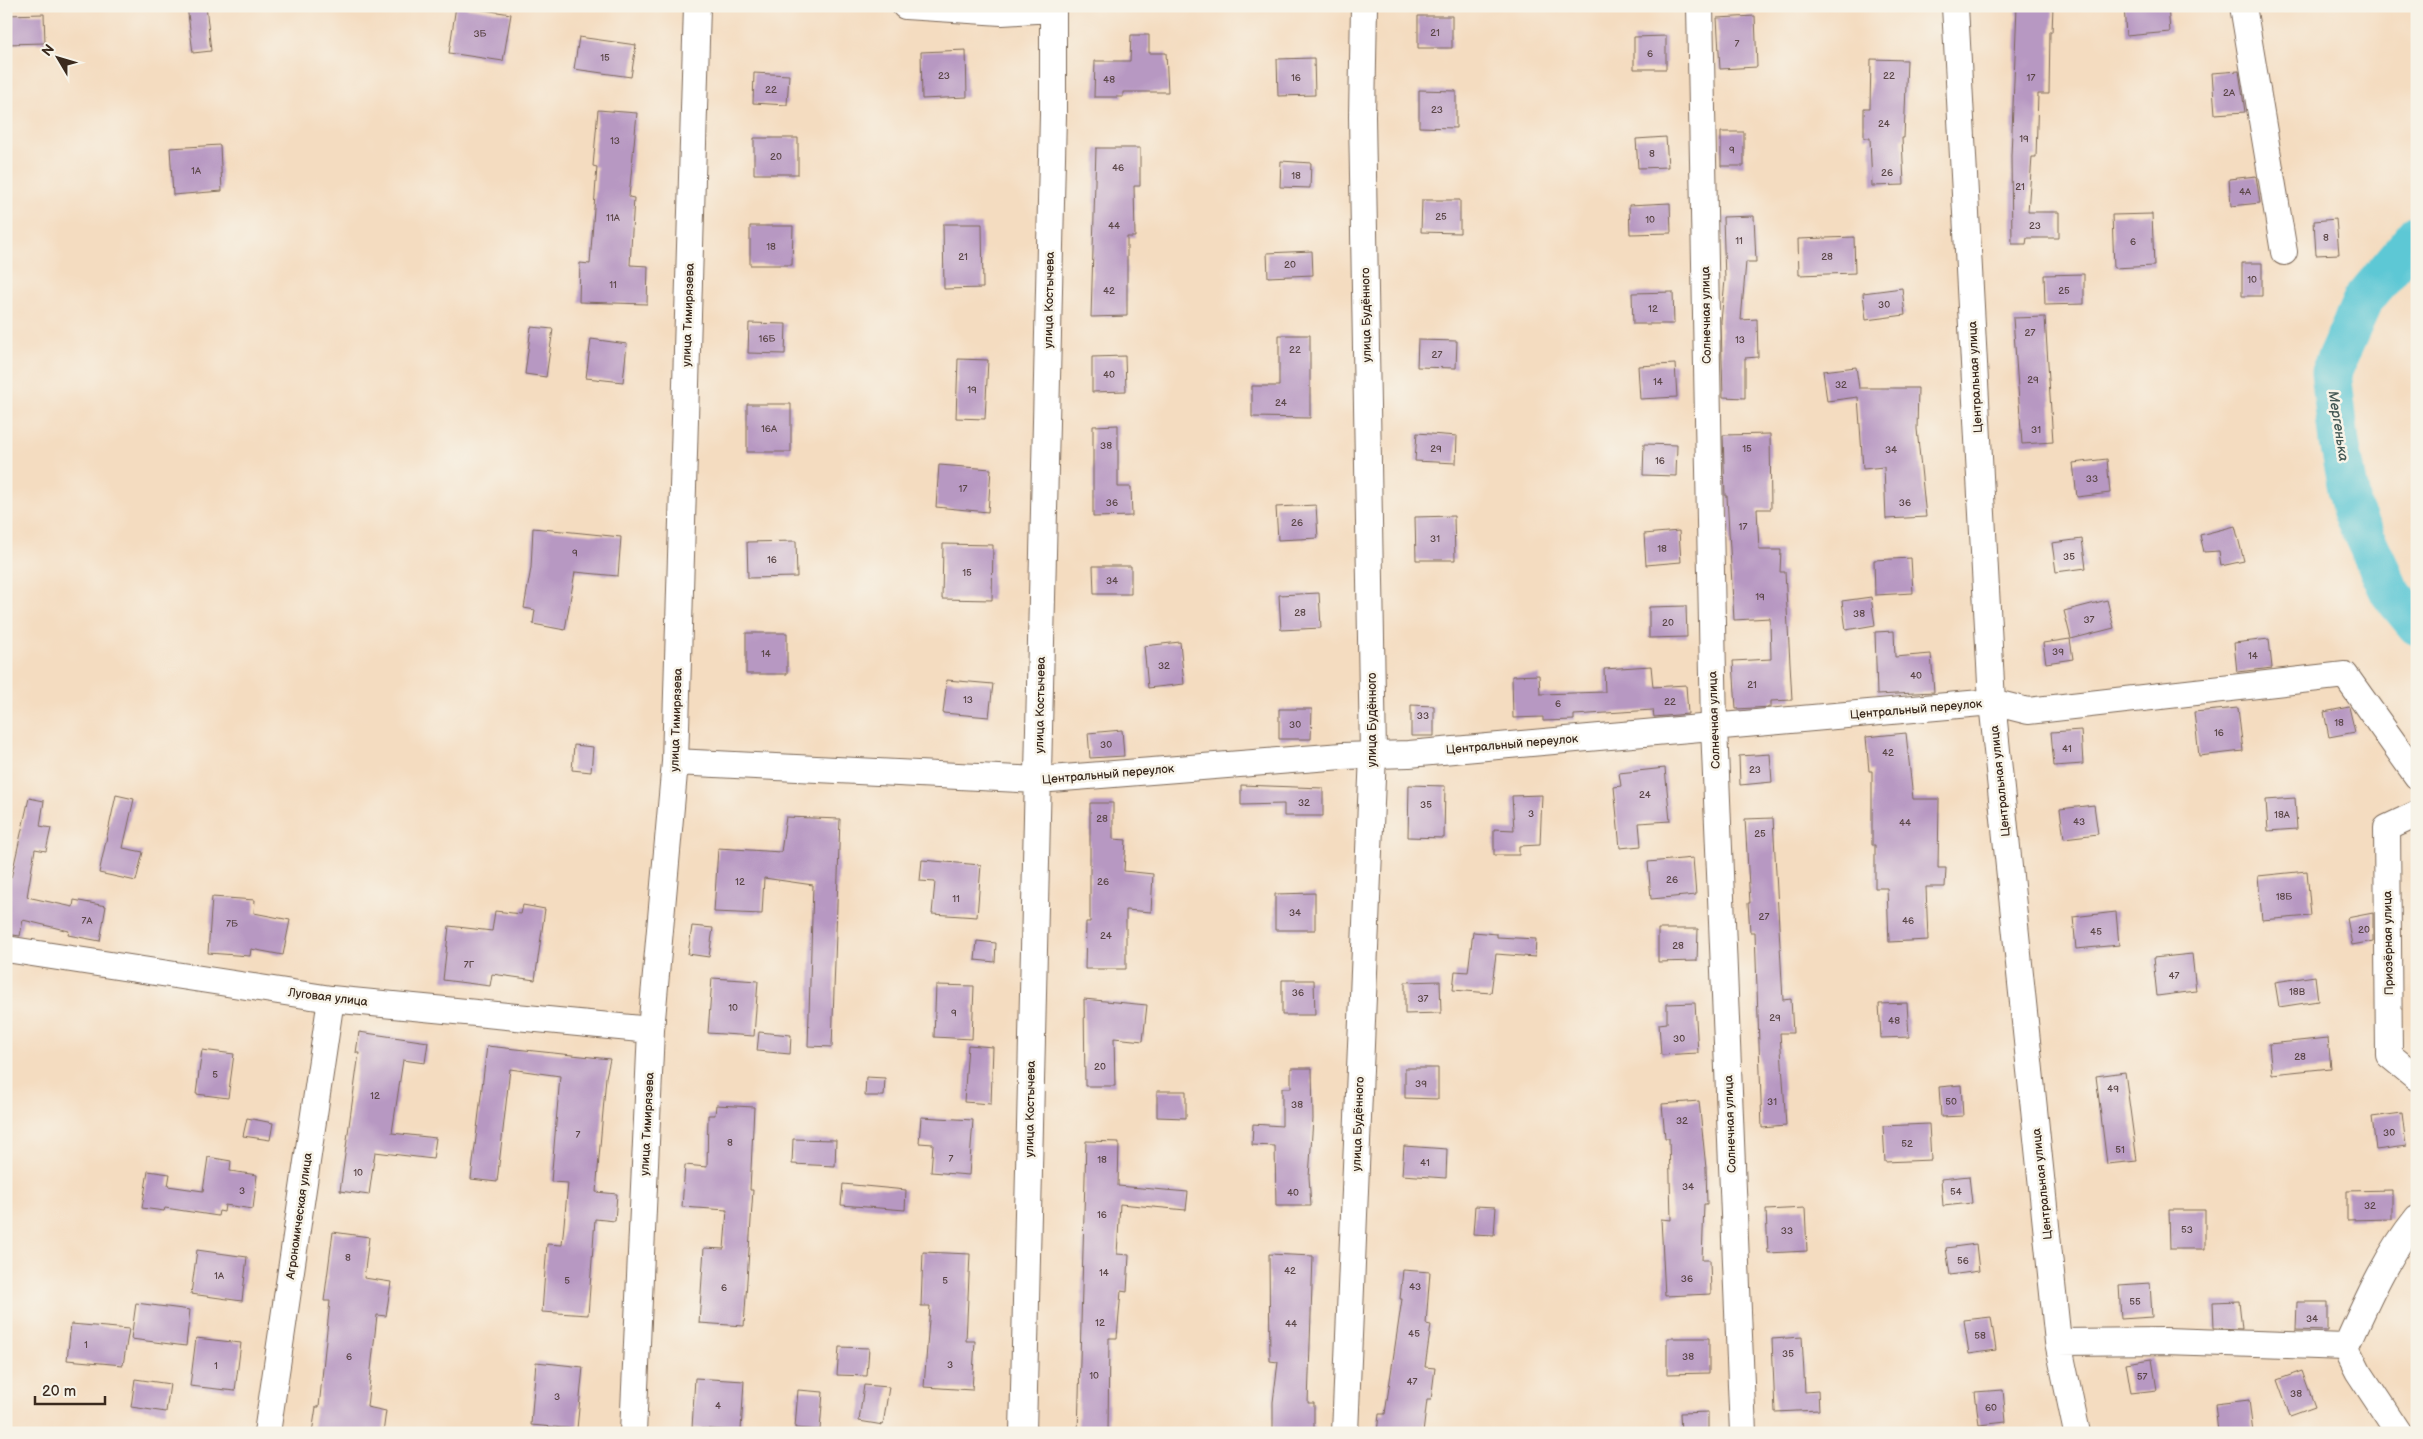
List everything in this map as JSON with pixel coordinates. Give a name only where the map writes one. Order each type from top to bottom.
[{"type":"street","name":"улица Тимирязева","points":[[633,1433],[652,1030],[676,762],[697,6]]},
{"type":"street","points":[[905,6],[1002,12],[1053,7]]},
{"type":"street","name":"улица Будённого","points":[[1345,1433],[1373,754],[1362,126],[1364,6]]},
{"type":"street","name":"Солнечная улица","points":[[1700,6],[1714,727],[1743,1433]]},
{"type":"street","name":"Центральная улица","points":[[1955,6],[1992,702],[2058,1342],[2077,1433]]},
{"type":"street","points":[[2243,6],[2284,252]]},
{"type":"street","name":"улица Костычева","points":[[1023,1433],[1054,114],[1053,7]]},
{"type":"street","name":"Центральный переулок","points":[[676,762],[1038,780],[1373,754],[1409,754],[1992,702],[2028,711],[2346,675],[2417,776]]},
{"type":"street","name":"Приозёрная улица","points":[[2417,814],[2387,828],[2389,1055],[2417,1078]]},
{"type":"street","name":"Луговая улица","points":[[6,949],[331,999],[652,1030]]},
{"type":"street","name":"Агрономическая улица","points":[[267,1433],[331,999]]},
{"type":"street","points":[[2346,1347],[2367,1299],[2407,1230],[2417,1218]]},
{"type":"street","points":[[2058,1342],[2165,1340],[2346,1347]]},
{"type":"street","points":[[2346,1347],[2358,1371],[2399,1433]]},
{"type":"building","points":[[187,6],[206,6],[211,51],[193,53]]},
{"type":"building","points":[[456,6],[511,14],[503,61],[449,53]]},
{"type":"building","points":[[2017,6],[2053,6],[2052,32],[2050,32],[2049,94],[2038,94],[2036,157],[2032,157],[2028,212],[2059,212],[2059,238],[2027,238],[2026,244],[2012,244],[2011,156]]},
{"type":"building","points":[[2124,6],[2168,6],[2170,32],[2126,36]]},
{"type":"building","points":[[44,14],[45,43],[6,44],[6,15]]},
{"type":"building","points":[[1418,16],[1452,16],[1452,48],[1418,48]]},
{"type":"building","points":[[1755,16],[1757,67],[1720,69],[1717,18]]},
{"type":"building","points":[[1131,35],[1149,35],[1149,53],[1166,53],[1168,92],[1123,92],[1123,97],[1094,97],[1095,61],[1130,61]]},
{"type":"building","points":[[1666,36],[1666,69],[1634,69],[1634,37]]},
{"type":"building","points":[[579,37],[636,45],[631,77],[574,69]]},
{"type":"building","points":[[966,50],[967,97],[922,99],[921,52]]},
{"type":"building","points":[[1314,58],[1315,95],[1278,96],[1277,59]]},
{"type":"building","points":[[1871,59],[1907,60],[1904,138],[1902,138],[1904,185],[1872,186],[1870,138],[1864,138],[1864,108],[1870,108]]},
{"type":"building","points":[[2239,71],[2245,112],[2215,114],[2212,73]]},
{"type":"building","points":[[754,73],[789,75],[787,105],[753,103]]},
{"type":"building","points":[[1419,90],[1456,91],[1456,128],[1419,127]]},
{"type":"building","points":[[598,110],[637,113],[629,197],[634,198],[630,265],[648,266],[647,304],[579,302],[580,263],[590,264],[597,167],[593,166]]},
{"type":"building","points":[[1721,132],[1744,132],[1744,166],[1721,166]]},
{"type":"building","points":[[1666,137],[1668,167],[1638,168],[1636,139]]},
{"type":"building","points":[[754,138],[798,138],[798,174],[754,174]]},
{"type":"building","points":[[220,145],[222,191],[173,195],[170,148]]},
{"type":"building","points":[[1096,148],[1140,148],[1140,186],[1134,186],[1135,237],[1127,237],[1127,316],[1091,317]]},
{"type":"building","points":[[1281,161],[1311,163],[1310,188],[1280,187]]},
{"type":"building","points":[[2256,176],[2260,203],[2231,206],[2229,179]]},
{"type":"building","points":[[1422,200],[1460,200],[1460,233],[1421,232]]},
{"type":"building","points":[[1670,203],[1671,233],[1630,234],[1629,205]]},
{"type":"building","points":[[2152,214],[2154,266],[2114,268],[2112,215]]},
{"type":"building","points":[[1754,216],[1756,262],[1746,262],[1741,320],[1757,319],[1758,357],[1745,358],[1745,398],[1723,397],[1721,321],[1725,280],[1723,217]]},
{"type":"building","points":[[2336,219],[2339,254],[2316,255],[2314,221]]},
{"type":"building","points":[[943,224],[982,224],[983,288],[944,289]]},
{"type":"building","points":[[750,226],[793,226],[792,265],[750,265]]},
{"type":"building","points":[[1854,237],[1855,273],[1799,275],[1798,239]]},
{"type":"building","points":[[1312,251],[1313,275],[1268,277],[1267,253]]},
{"type":"building","points":[[2242,263],[2262,263],[2262,296],[2242,296]]},
{"type":"building","points":[[2084,274],[2084,304],[2045,305],[2044,275]]},
{"type":"building","points":[[1902,288],[1905,315],[1866,320],[1863,293]]},
{"type":"building","points":[[1673,292],[1674,324],[1633,324],[1632,293]]},
{"type":"building","points":[[2045,317],[2053,442],[2022,444],[2013,318]]},
{"type":"building","points":[[749,323],[786,324],[785,354],[748,353]]},
{"type":"building","points":[[531,327],[553,329],[546,377],[525,374]]},
{"type":"building","points":[[1279,335],[1310,335],[1310,418],[1252,417],[1252,386],[1279,386]]},
{"type":"building","points":[[591,339],[627,344],[623,382],[586,378]]},
{"type":"building","points":[[1418,340],[1457,341],[1456,368],[1417,367]]},
{"type":"building","points":[[1125,356],[1126,391],[1092,392],[1092,357]]},
{"type":"building","points":[[958,359],[988,360],[985,419],[956,418]]},
{"type":"building","points":[[1675,364],[1677,397],[1640,399],[1638,366]]},
{"type":"building","points":[[1856,367],[1859,388],[1918,388],[1917,429],[1926,517],[1886,519],[1884,467],[1863,469],[1858,397],[1827,401],[1823,371]]},
{"type":"building","points":[[747,404],[791,404],[791,452],[747,452]]},
{"type":"building","points":[[1118,425],[1118,487],[1131,487],[1132,516],[1093,517],[1093,426]]},
{"type":"building","points":[[1417,433],[1457,436],[1456,463],[1415,461]]},
{"type":"building","points":[[1770,434],[1771,509],[1757,509],[1759,550],[1781,550],[1780,572],[1785,572],[1792,700],[1771,701],[1771,707],[1736,709],[1733,661],[1771,659],[1770,618],[1734,620],[1727,496],[1725,496],[1723,435]]},
{"type":"building","points":[[1644,444],[1677,445],[1676,476],[1643,475]]},
{"type":"building","points":[[2107,459],[2110,493],[2077,497],[2073,463]]},
{"type":"building","points":[[939,465],[991,469],[988,512],[936,507]]},
{"type":"building","points":[[1316,505],[1318,538],[1278,540],[1276,507]]},
{"type":"building","points":[[1454,516],[1455,560],[1416,560],[1415,517]]},
{"type":"building","points":[[2235,526],[2244,561],[2221,566],[2219,551],[2204,552],[2200,535]]},
{"type":"building","points":[[533,528],[621,537],[618,576],[575,572],[565,630],[533,624],[535,610],[524,608],[531,568]]},
{"type":"building","points":[[1679,531],[1681,562],[1646,565],[1644,534]]},
{"type":"building","points":[[2082,539],[2086,568],[2056,572],[2052,543]]},
{"type":"building","points":[[796,541],[797,577],[748,578],[747,542]]},
{"type":"building","points":[[943,544],[993,545],[992,600],[942,599]]},
{"type":"building","points":[[1911,558],[1913,593],[1875,595],[1874,560]]},
{"type":"building","points":[[1093,566],[1131,566],[1131,594],[1094,594]]},
{"type":"building","points":[[1319,593],[1321,628],[1281,630],[1279,595]]},
{"type":"building","points":[[1871,597],[1875,625],[1846,630],[1842,601]]},
{"type":"building","points":[[2107,600],[2114,628],[2071,639],[2064,611]]},
{"type":"building","points":[[1686,606],[1687,637],[1649,638],[1649,607]]},
{"type":"building","points":[[1894,631],[1895,657],[1931,654],[1934,692],[1877,695],[1875,632]]},
{"type":"building","points":[[746,633],[787,633],[787,674],[746,674]]},
{"type":"building","points":[[2070,639],[2073,659],[2046,663],[2043,643]]},
{"type":"building","points":[[2269,639],[2272,668],[2237,672],[2234,643]]},
{"type":"building","points":[[1180,642],[1184,684],[1148,688],[1144,646]]},
{"type":"building","points":[[1651,666],[1653,687],[1686,685],[1688,714],[1654,717],[1653,710],[1574,715],[1574,720],[1543,721],[1543,717],[1513,718],[1512,676],[1539,675],[1540,694],[1605,692],[1604,669]]},
{"type":"building","points":[[947,680],[993,684],[989,717],[943,713]]},
{"type":"building","points":[[1411,705],[1434,706],[1434,736],[1411,736]]},
{"type":"building","points":[[2349,707],[2355,732],[2329,737],[2324,712]]},
{"type":"building","points":[[2238,708],[2243,751],[2199,756],[2194,712]]},
{"type":"building","points":[[1279,709],[1312,709],[1311,739],[1279,739]]},
{"type":"building","points":[[1122,730],[1124,756],[1090,758],[1088,733]]},
{"type":"building","points":[[2081,730],[2083,764],[2054,766],[2051,732]]},
{"type":"building","points":[[1906,733],[1913,799],[1939,799],[1938,868],[1946,868],[1945,887],[1926,887],[1928,940],[1889,942],[1887,888],[1875,888],[1875,845],[1872,845],[1872,771],[1869,771],[1866,737]]},
{"type":"building","points":[[574,745],[593,747],[591,772],[572,770]]},
{"type":"building","points":[[1770,754],[1772,782],[1740,785],[1739,756]]},
{"type":"building","points":[[1665,768],[1670,821],[1639,823],[1641,846],[1620,848],[1614,787],[1621,786],[1619,773]]},
{"type":"building","points":[[1241,785],[1323,788],[1323,816],[1284,816],[1284,804],[1241,805]]},
{"type":"building","points":[[1409,785],[1445,786],[1444,838],[1408,837]]},
{"type":"building","points":[[116,795],[134,799],[123,848],[143,852],[136,881],[99,873]]},
{"type":"building","points":[[1542,795],[1540,845],[1519,846],[1519,855],[1494,855],[1494,829],[1514,830],[1512,796]]},
{"type":"building","points":[[29,798],[44,801],[40,826],[51,828],[46,851],[35,849],[27,897],[73,907],[74,900],[106,906],[100,941],[68,935],[69,931],[23,920],[20,936],[6,934],[6,877],[11,878]]},
{"type":"building","points":[[2295,798],[2297,829],[2268,831],[2266,800]]},
{"type":"building","points":[[1090,803],[1113,803],[1113,839],[1126,840],[1124,871],[1153,874],[1151,912],[1126,910],[1126,969],[1085,969],[1086,922],[1090,922]]},
{"type":"building","points":[[2094,805],[2098,834],[2064,838],[2060,809]]},
{"type":"building","points":[[786,817],[840,819],[832,1047],[808,1046],[813,885],[764,878],[762,914],[714,912],[718,848],[781,852]]},
{"type":"building","points":[[1773,818],[1783,1000],[1791,999],[1793,1033],[1780,1033],[1786,1126],[1762,1128],[1755,932],[1750,932],[1745,819]]},
{"type":"building","points":[[1693,858],[1696,895],[1651,899],[1648,862]]},
{"type":"building","points":[[922,860],[981,865],[977,917],[932,914],[935,882],[920,881]]},
{"type":"building","points":[[2307,871],[2311,916],[2262,920],[2258,876]]},
{"type":"building","points":[[1315,893],[1315,930],[1275,930],[1275,894]]},
{"type":"building","points":[[212,897],[255,900],[254,913],[290,920],[283,955],[251,949],[250,956],[208,953]]},
{"type":"building","points":[[523,905],[545,909],[535,980],[492,974],[490,986],[443,980],[449,926],[492,931],[495,911],[521,914]]},
{"type":"building","points":[[2116,912],[2119,945],[2076,949],[2073,917]]},
{"type":"building","points":[[2373,913],[2373,941],[2352,945],[2347,918]]},
{"type":"building","points":[[692,926],[713,928],[709,957],[688,954]]},
{"type":"building","points":[[1658,929],[1698,929],[1697,961],[1658,962]]},
{"type":"building","points":[[1473,932],[1497,934],[1497,937],[1536,939],[1535,957],[1496,954],[1491,993],[1453,990],[1455,971],[1468,972]]},
{"type":"building","points":[[977,941],[996,943],[995,962],[975,960]]},
{"type":"building","points":[[2192,954],[2196,991],[2157,996],[2153,958]]},
{"type":"building","points":[[2315,976],[2318,1001],[2279,1007],[2275,982]]},
{"type":"building","points":[[712,978],[758,981],[754,1036],[708,1033]]},
{"type":"building","points":[[1282,980],[1314,980],[1315,1015],[1282,1015]]},
{"type":"building","points":[[1440,981],[1441,1013],[1405,1014],[1405,982]]},
{"type":"building","points":[[936,985],[974,986],[972,1039],[934,1037]]},
{"type":"building","points":[[1084,999],[1147,1005],[1143,1041],[1114,1038],[1115,1086],[1085,1086]]},
{"type":"building","points":[[1695,1003],[1698,1053],[1661,1055],[1659,1024],[1667,1023],[1667,1004]]},
{"type":"building","points":[[1907,1003],[1909,1037],[1881,1038],[1879,1004]]},
{"type":"building","points":[[359,1032],[428,1042],[425,1063],[403,1060],[392,1133],[436,1138],[433,1159],[375,1152],[369,1195],[340,1191],[359,1053],[356,1053]]},
{"type":"building","points":[[759,1032],[791,1035],[790,1054],[757,1051]]},
{"type":"building","points":[[2328,1038],[2331,1068],[2272,1074],[2269,1044]]},
{"type":"building","points":[[968,1045],[993,1047],[991,1104],[964,1102]]},
{"type":"building","points":[[487,1046],[610,1059],[606,1077],[596,1192],[617,1194],[615,1221],[595,1219],[588,1315],[542,1312],[547,1244],[562,1245],[568,1183],[551,1182],[560,1076],[510,1069],[497,1182],[471,1179]]},
{"type":"building","points":[[202,1050],[234,1054],[228,1098],[196,1094]]},
{"type":"building","points":[[1291,1068],[1312,1068],[1313,1119],[1309,1177],[1311,1206],[1276,1206],[1275,1146],[1252,1145],[1253,1124],[1282,1126],[1282,1088],[1291,1088]]},
{"type":"building","points":[[1405,1068],[1438,1068],[1438,1099],[1405,1098]]},
{"type":"building","points":[[2125,1072],[2137,1161],[2107,1164],[2096,1076]]},
{"type":"building","points":[[866,1077],[885,1078],[884,1096],[865,1096]]},
{"type":"building","points":[[1961,1085],[1963,1116],[1941,1117],[1939,1087]]},
{"type":"building","points":[[1157,1091],[1186,1091],[1186,1118],[1157,1117]]},
{"type":"building","points":[[1699,1101],[1706,1168],[1707,1204],[1704,1204],[1702,1260],[1710,1260],[1711,1294],[1665,1296],[1661,1219],[1671,1220],[1669,1138],[1665,1138],[1662,1104]]},
{"type":"building","points":[[716,1105],[754,1107],[750,1190],[753,1190],[744,1326],[699,1323],[704,1248],[724,1249],[727,1210],[682,1207],[685,1165],[707,1167],[708,1115],[715,1115]]},
{"type":"building","points":[[2402,1113],[2406,1146],[2376,1150],[2372,1117]]},
{"type":"building","points":[[921,1117],[973,1120],[969,1175],[931,1172],[933,1144],[919,1143]]},
{"type":"building","points":[[247,1118],[273,1123],[270,1140],[243,1136]]},
{"type":"building","points":[[1929,1124],[1931,1160],[1885,1162],[1883,1126]]},
{"type":"building","points":[[793,1139],[836,1140],[835,1166],[792,1164]]},
{"type":"building","points":[[1086,1141],[1119,1142],[1118,1186],[1188,1192],[1186,1210],[1120,1204],[1117,1254],[1129,1255],[1127,1292],[1121,1291],[1117,1338],[1109,1338],[1108,1433],[1078,1433]]},
{"type":"building","points":[[1404,1146],[1447,1149],[1446,1178],[1402,1175]]},
{"type":"building","points":[[208,1157],[231,1161],[230,1171],[257,1175],[253,1209],[225,1205],[224,1212],[219,1211],[218,1216],[165,1208],[164,1211],[142,1208],[148,1171],[170,1174],[168,1186],[203,1191]]},
{"type":"building","points":[[1969,1176],[1972,1203],[1943,1206],[1941,1179]]},
{"type":"building","points":[[843,1184],[906,1190],[905,1210],[841,1205]]},
{"type":"building","points":[[2392,1190],[2392,1219],[2347,1220],[2347,1191]]},
{"type":"building","points":[[1475,1206],[1496,1207],[1494,1235],[1473,1234]]},
{"type":"building","points":[[1805,1208],[1807,1251],[1768,1253],[1766,1210]]},
{"type":"building","points":[[2169,1210],[2205,1210],[2205,1249],[2170,1249]]},
{"type":"building","points":[[333,1232],[369,1237],[364,1278],[391,1282],[386,1316],[377,1315],[367,1407],[386,1411],[383,1433],[312,1433],[316,1407],[319,1407],[330,1301],[324,1301]]},
{"type":"building","points":[[1976,1244],[1979,1271],[1950,1275],[1946,1248]]},
{"type":"building","points":[[197,1250],[247,1257],[242,1301],[191,1294]]},
{"type":"building","points":[[923,1252],[970,1254],[966,1341],[975,1341],[972,1390],[924,1387],[930,1306],[921,1306]]},
{"type":"building","points":[[1269,1254],[1313,1256],[1308,1403],[1314,1403],[1314,1433],[1273,1433],[1273,1402],[1278,1362],[1270,1361]]},
{"type":"building","points":[[1403,1270],[1430,1272],[1426,1324],[1431,1325],[1425,1367],[1435,1368],[1431,1400],[1427,1400],[1423,1433],[1377,1433],[1379,1414],[1385,1414],[1402,1299],[1400,1299]]},
{"type":"building","points":[[2150,1283],[2152,1317],[2121,1319],[2119,1285]]},
{"type":"building","points":[[2239,1301],[2242,1329],[2214,1328],[2213,1302]]},
{"type":"building","points":[[2297,1302],[2328,1302],[2328,1331],[2296,1330]]},
{"type":"building","points":[[136,1303],[190,1310],[186,1346],[131,1339]]},
{"type":"building","points":[[1991,1317],[1996,1350],[1969,1354],[1964,1320]]},
{"type":"building","points":[[71,1324],[129,1329],[123,1365],[67,1360]]},
{"type":"building","points":[[1802,1337],[1805,1392],[1818,1391],[1819,1410],[1775,1412],[1772,1339]]},
{"type":"building","points":[[196,1338],[241,1343],[235,1391],[190,1386]]},
{"type":"building","points":[[1667,1338],[1709,1338],[1709,1373],[1667,1374]]},
{"type":"building","points":[[839,1347],[869,1348],[867,1376],[837,1375]]},
{"type":"building","points":[[2152,1359],[2157,1390],[2131,1393],[2126,1363]]},
{"type":"building","points":[[536,1362],[583,1367],[577,1429],[531,1425]]},
{"type":"building","points":[[2302,1371],[2315,1407],[2290,1416],[2277,1380]]},
{"type":"building","points":[[695,1378],[744,1381],[741,1431],[692,1428]]},
{"type":"building","points":[[135,1379],[170,1384],[166,1412],[131,1407]]},
{"type":"building","points":[[864,1385],[889,1387],[883,1425],[859,1421]]},
{"type":"building","points":[[798,1390],[823,1392],[820,1430],[795,1428]]},
{"type":"building","points":[[2003,1390],[2006,1422],[1979,1425],[1975,1392]]},
{"type":"building","points":[[2249,1400],[2253,1433],[2218,1433],[2215,1404]]},
{"type":"building","points":[[1708,1412],[1708,1433],[1681,1433],[1680,1413]]},
{"type":"waterway","name":"Мергенька","points":[[2417,235],[2363,300],[2331,372],[2339,442],[2352,510],[2390,592],[2417,625]]}]
